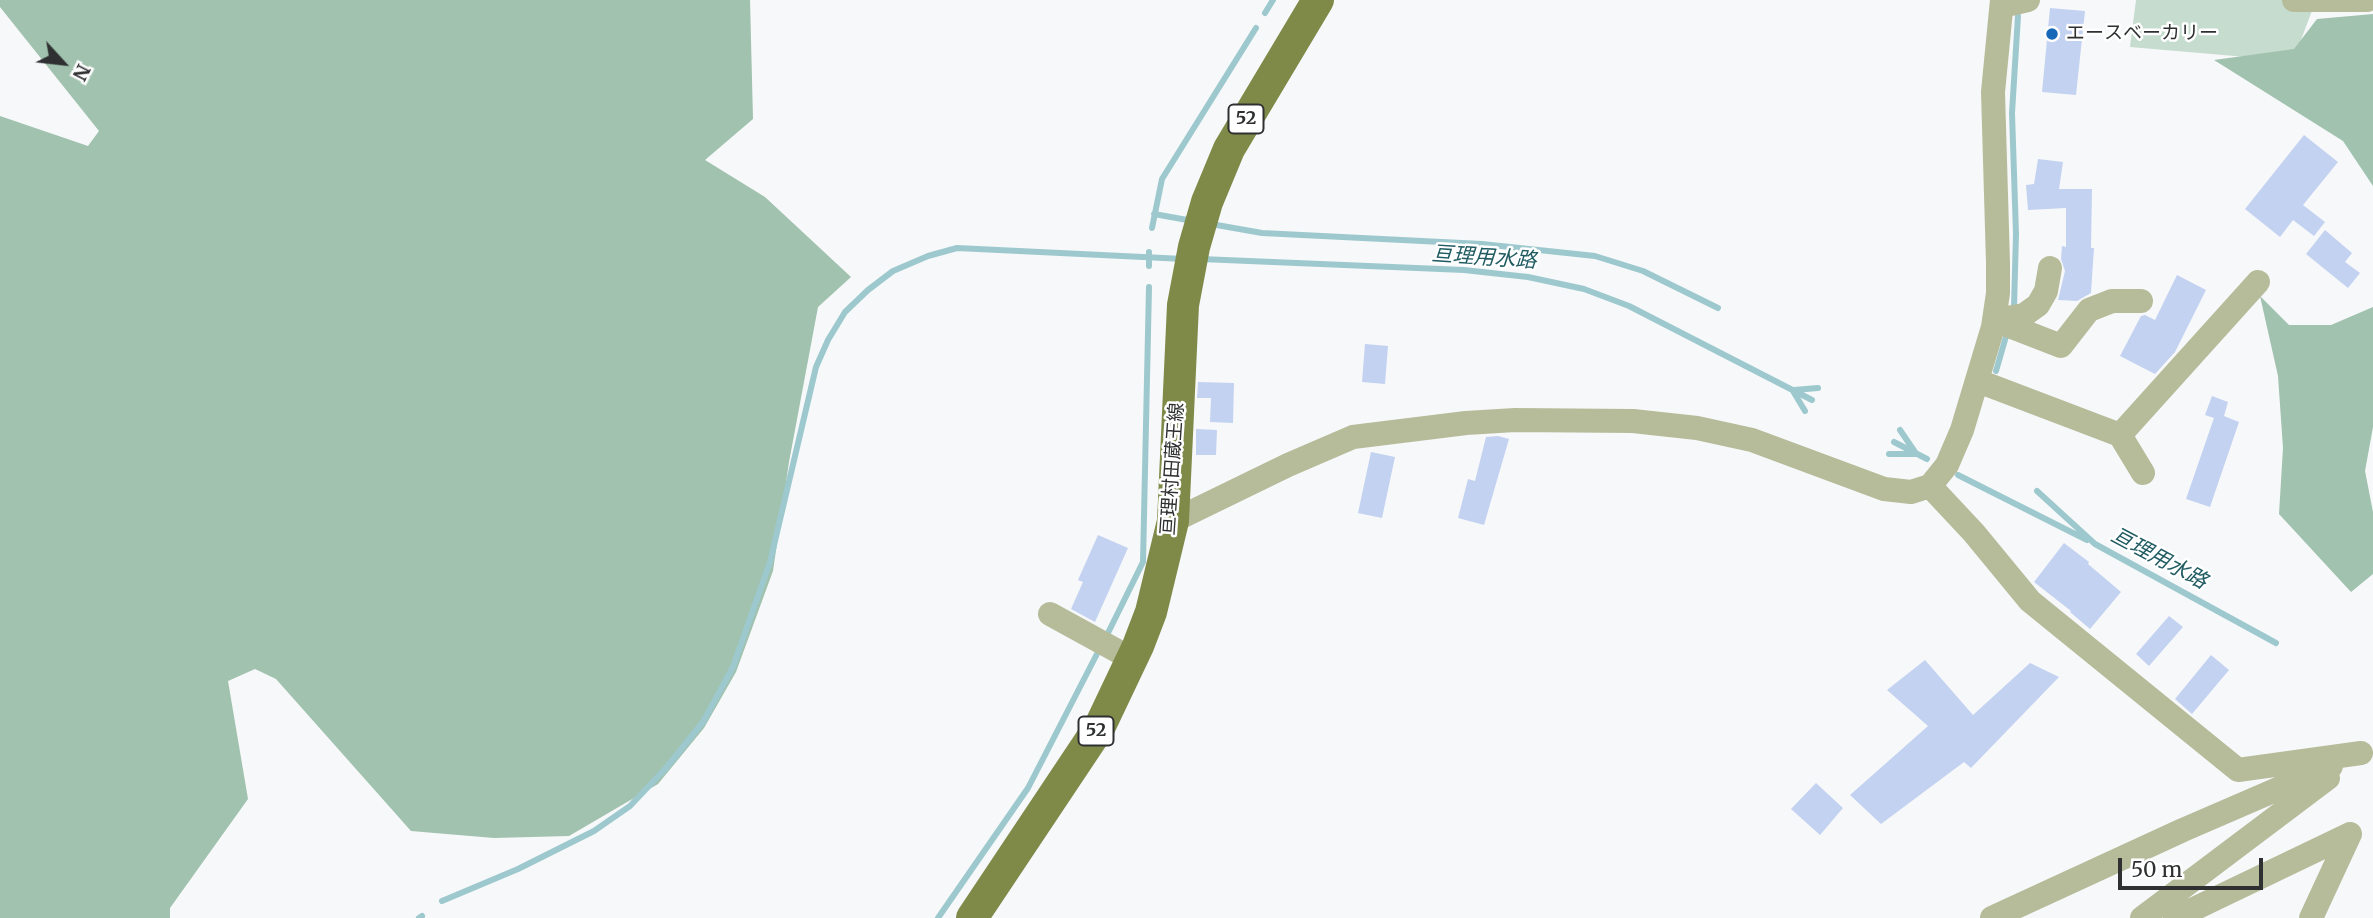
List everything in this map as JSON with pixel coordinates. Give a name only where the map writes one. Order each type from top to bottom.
[{"type":"main road","name":"亘理村田蔵王線","points":[[972,918],[1100,726],[1132,660],[1151,612],[1173,521],[1183,306],[1207,202],[1229,149],[1318,0]]},
{"type":"street","points":[[1173,521],[1353,437],[1466,423],[1515,420],[1633,421],[1697,428],[1752,440],[1884,489],[1911,492],[1930,486],[1947,464],[1978,381],[1994,320],[1998,263],[1993,92],[2002,3],[2028,0]]},
{"type":"street","points":[[2294,0],[2367,0]]},
{"type":"street","points":[[1994,320],[2024,315],[2038,305],[2046,291],[2050,268]]},
{"type":"street","points":[[2120,435],[2258,282]]},
{"type":"street","points":[[1994,320],[2061,346],[2089,310],[2112,301],[2141,302]]},
{"type":"street","points":[[1978,381],[2120,435],[2143,473]]},
{"type":"street","points":[[1930,486],[1974,533],[2030,601],[2238,770],[2367,748]]},
{"type":"street","points":[[1049,614],[1132,660]]},
{"type":"street","points":[[1992,918],[2367,748]]},
{"type":"street","points":[[2142,918],[2367,748]]},
{"type":"street","points":[[2175,918],[2350,834],[2311,918]]},
{"type":"green space","points":[[0,0],[750,0],[753,119],[705,160],[765,197],[851,277],[818,307],[789,462],[773,571],[736,672],[704,728],[658,784],[569,836],[494,838],[411,831],[276,679],[255,669],[228,681],[248,799],[170,908],[170,918],[0,918],[0,116],[88,146],[99,131],[0,7]]},
{"type":"green space","points":[[2136,0],[2316,0],[2293,61],[2130,47]]},
{"type":"green space","points":[[2373,14],[2373,186],[2343,141],[2214,60],[2294,49],[2317,19]]},
{"type":"green space","points":[[2260,296],[2289,325],[2331,325],[2373,307],[2373,427],[2365,471],[2373,512],[2373,574],[2351,592],[2279,514],[2283,448],[2278,376]]},
{"type":"building","points":[[2050,8],[2085,11],[2076,95],[2042,92]]},
{"type":"building","points":[[2304,135],[2338,162],[2303,205],[2325,222],[2314,236],[2293,220],[2280,237],[2245,209]]},
{"type":"building","points":[[2038,159],[2063,162],[2059,189],[2092,189],[2091,248],[2094,248],[2091,293],[2077,301],[2058,300],[2065,271],[2061,259],[2062,246],[2066,247],[2066,208],[2028,210],[2026,185],[2034,184]]},
{"type":"building","points":[[2325,230],[2352,253],[2345,262],[2360,273],[2348,288],[2306,254]]},
{"type":"building","points":[[2177,275],[2206,290],[2175,352],[2155,374],[2120,356],[2141,316],[2155,320]]},
{"type":"building","points":[[1365,344],[1388,346],[1385,384],[1362,382]]},
{"type":"building","points":[[1198,382],[1234,383],[1233,423],[1210,422],[1211,398],[1197,398]]},
{"type":"building","points":[[2212,396],[2228,402],[2224,416],[2239,422],[2210,507],[2186,499],[2214,418],[2205,415]]},
{"type":"building","points":[[1196,429],[1217,430],[1216,455],[1196,455]]},
{"type":"building","points":[[1486,437],[1509,439],[1484,525],[1458,518],[1468,479],[1475,481]]},
{"type":"building","points":[[1371,452],[1395,457],[1382,518],[1358,513]]},
{"type":"building","points":[[1098,535],[1128,548],[1095,622],[1071,609],[1083,582],[1078,580]]},
{"type":"building","points":[[2064,543],[2121,592],[2090,629],[2034,582]]},
{"type":"building","points":[[2169,616],[2183,627],[2149,666],[2136,654]]},
{"type":"building","points":[[2211,655],[2229,670],[2192,714],[2175,699]]},
{"type":"building","points":[[1925,660],[1973,715],[2030,663],[2059,677],[1971,768],[1964,762],[1881,824],[1850,795],[1928,726],[1887,690]]},
{"type":"building","points":[[1816,783],[1843,808],[1820,835],[1791,809]]},
{"type":"waterway","points":[[1265,13],[1273,0]]},
{"type":"waterway","name":"亘理用水路","points":[[2014,307],[2016,234],[2012,113],[2018,16]]},
{"type":"waterway","points":[[1152,228],[1162,179],[1256,28]]},
{"type":"waterway","points":[[1154,214],[1193,221]]},
{"type":"waterway","points":[[1211,224],[1262,233],[1482,244],[1595,256],[1643,271],[1718,308]]},
{"type":"waterway","points":[[442,901],[518,869],[594,831],[630,806],[666,768],[703,722],[733,667],[770,562],[816,367],[845,312],[868,290],[893,271],[928,256],[957,248],[1184,259]]},
{"type":"waterway","name":"亘理用水路","points":[[1149,252],[1149,266]]},
{"type":"waterway","name":"亘理用水路","points":[[1201,259],[1464,270],[1528,277],[1584,289],[1629,306],[1812,400]]},
{"type":"waterway","points":[[1106,637],[1143,562],[1149,287]]},
{"type":"waterway","name":"亘理用水路","points":[[1996,371],[2007,333]]},
{"type":"waterway","points":[[1794,390],[1818,388]]},
{"type":"waterway","points":[[1793,391],[1805,411]]},
{"type":"waterway","points":[[1900,430],[1915,452]]},
{"type":"waterway","points":[[1894,442],[1927,459]]},
{"type":"waterway","points":[[1889,454],[1915,454]]},
{"type":"waterway","points":[[1958,475],[2087,540]]},
{"type":"waterway","name":"亘理用水路","points":[[2037,491],[2095,544],[2276,643]]},
{"type":"waterway","points":[[938,918],[1028,788],[1099,650]]},
{"type":"place","name":"エースベーカリー","points":[[2052,34]]}]
